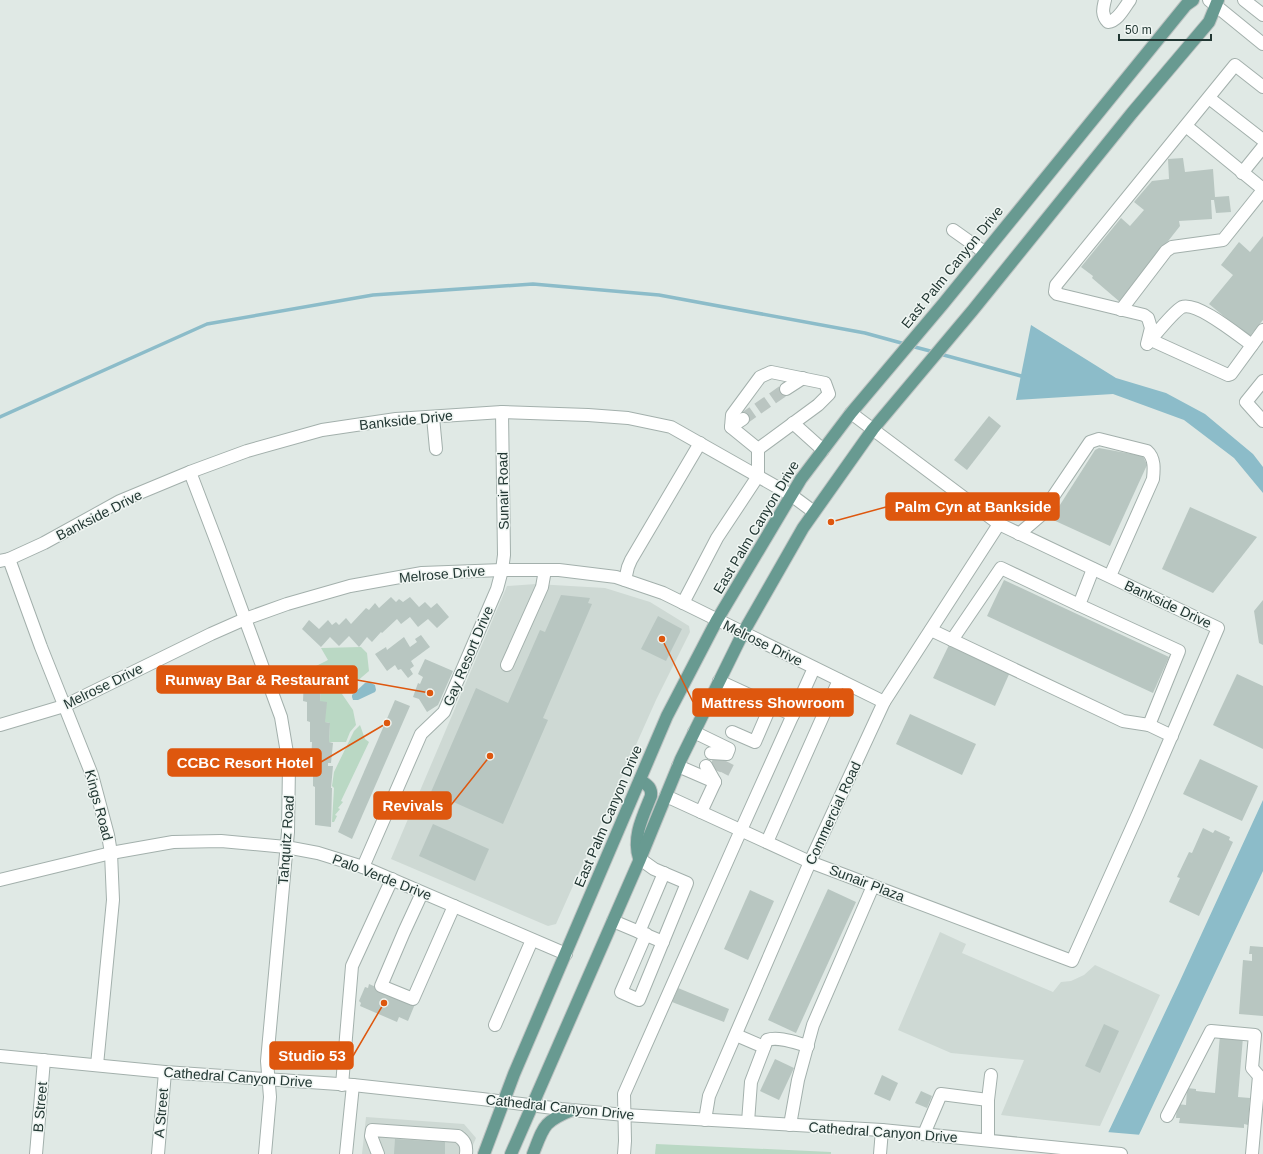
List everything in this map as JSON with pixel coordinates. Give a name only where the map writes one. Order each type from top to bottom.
[{"type":"main road","name":"East Palm Canyon Drive","points":[[484,1154],[503,1101],[667,716],[717,620],[791,495],[801,479],[851,413],[943,304],[1181,11],[1193,0]]},
{"type":"main road","points":[[511,1154],[640,860],[678,766],[743,633],[803,528],[873,429],[973,310],[1132,113],[1209,22],[1214,2]]},
{"type":"main road","points":[[640,780],[649,786],[651,796],[639,827],[636,850],[640,860]]},
{"type":"main road","points":[[533,1154],[546,1125],[555,1117],[572,1110]]},
{"type":"street","points":[[1105,0],[1103,11],[1104,18],[1110,22],[1114,20],[1130,0]]},
{"type":"street","points":[[1244,0],[1263,15]]},
{"type":"street","points":[[1214,2],[1263,44]]},
{"type":"street","points":[[1252,345],[1199,309],[1187,306],[1181,308],[1172,316],[1147,344],[1151,328],[1148,318],[1144,315],[1057,294],[1055,292],[1056,285],[1236,65],[1263,87]]},
{"type":"street","points":[[1209,98],[1263,140]]},
{"type":"street","points":[[1121,310],[1166,251],[1172,247],[1223,240],[1263,190],[1186,126]]},
{"type":"street","points":[[1242,173],[1263,147]]},
{"type":"street","points":[[953,230],[984,252]]},
{"type":"street","points":[[1151,340],[1228,375],[1231,374],[1263,330]]},
{"type":"street","points":[[731,427],[732,415],[760,377],[771,372],[825,383],[829,394],[758,449]]},
{"type":"street","points":[[786,389],[803,378]]},
{"type":"street","points":[[1263,382],[1246,402],[1263,421]]},
{"type":"street","name":"Bankside Drive","points":[[5,560],[44,543],[120,501],[190,472],[247,451],[322,430],[396,419],[502,412],[628,418],[671,427],[791,495],[814,512]]},
{"type":"street","name":"Sunair Road","points":[[502,412],[504,555],[502,570]]},
{"type":"street","name":"Bankside Drive","points":[[851,413],[999,524],[1218,628],[1172,736],[1072,961]]},
{"type":"street","points":[[433,417],[436,449]]},
{"type":"street","points":[[731,427],[743,419]]},
{"type":"street","points":[[793,423],[823,450]]},
{"type":"street","points":[[731,427],[758,449]]},
{"type":"street","points":[[1020,534],[1040,516],[1090,442],[1099,439],[1147,451],[1152,455],[1154,465],[1153,479],[1110,576]]},
{"type":"street","points":[[625,580],[631,560],[700,443]]},
{"type":"street","points":[[683,603],[717,538],[758,476],[758,449]]},
{"type":"street","name":"Tahquitz Road","points":[[190,472],[281,717],[289,765],[289,808],[267,1061],[270,1097],[265,1154]]},
{"type":"street","name":"Commercial Road","points":[[705,1120],[709,1096],[810,862],[884,702],[999,524]]},
{"type":"street","name":"Kings Road","points":[[5,560],[92,775],[108,835],[111,853],[112,900],[97,1065]]},
{"type":"street","points":[[952,640],[1001,568],[1179,651],[1149,725]]},
{"type":"street","points":[[1079,605],[1093,568]]},
{"type":"street","name":"Melrose Drive","points":[[0,725],[64,706],[245,619],[287,604],[350,586],[422,573],[502,570],[545,570],[616,577],[663,593],[884,702]]},
{"type":"street","name":"Gay Resort Drive","points":[[363,867],[420,734],[444,712],[497,588],[502,570]]},
{"type":"street","points":[[507,665],[542,587],[545,570]]},
{"type":"street","points":[[931,630],[1123,721],[1149,725],[1172,736]]},
{"type":"street","points":[[624,1154],[624,1094],[814,668]]},
{"type":"street","points":[[719,680],[793,715]]},
{"type":"street","points":[[767,842],[840,680]]},
{"type":"street","points":[[732,732],[755,742],[771,705]]},
{"type":"street","points":[[694,732],[729,749],[722,756]]},
{"type":"street","points":[[678,766],[715,773],[701,812]]},
{"type":"street","name":"Sunair Plaza","points":[[666,796],[810,862],[1072,961]]},
{"type":"street","name":"Palo Verde Drive","points":[[0,880],[111,853],[173,842],[220,841],[286,847],[318,853],[363,867],[566,954]]},
{"type":"street","points":[[640,860],[654,869],[664,873],[687,883],[639,1000],[621,992],[664,873]]},
{"type":"street","points":[[346,1154],[348,1133],[352,966],[392,879]]},
{"type":"street","points":[[790,1125],[798,1080],[808,1046],[812,1025],[873,886]]},
{"type":"street","points":[[422,893],[381,986],[413,999],[454,906]]},
{"type":"street","points":[[613,921],[663,942]]},
{"type":"street","points":[[495,1025],[532,940]]},
{"type":"street","points":[[1167,1116],[1210,1031],[1255,1035],[1252,1068],[1259,1076],[1252,1154]]},
{"type":"street","points":[[736,1035],[764,1047]]},
{"type":"street","points":[[748,1122],[751,1082],[766,1040],[771,1038],[791,1041],[808,1046]]},
{"type":"street","name":"Cathedral Canyon Drive","points":[[0,1056],[165,1072],[348,1085],[625,1115],[882,1130],[988,1140],[1040,1149],[1121,1154]]},
{"type":"street","name":"B Street","points":[[36,1154],[44,1060]]},
{"type":"street","name":"A Street","points":[[158,1154],[165,1072]]},
{"type":"street","points":[[988,1140],[988,1100],[991,1075]]},
{"type":"street","points":[[924,1134],[941,1094],[988,1100]]},
{"type":"street","points":[[378,1154],[370,1136],[372,1130],[458,1136],[466,1144],[467,1154]]},
{"type":"street","points":[[880,1154],[882,1130]]},
{"type":"street","points":[[348,1133],[370,1136]]},
{"type":"shaded area","points":[[536,584],[605,588],[650,602],[689,626],[690,632],[656,700],[556,924],[548,926],[391,859],[507,586]]},
{"type":"shaded area","points":[[940,932],[966,944],[962,953],[1053,992],[1061,982],[1071,981],[1084,975],[1095,965],[1160,995],[1100,1126],[1001,1115],[1024,1060],[951,1053],[898,1030]]},
{"type":"shaded area","points":[[366,1117],[464,1124],[476,1138],[469,1154],[362,1154]]},
{"type":"green space","points":[[361,647],[367,653],[369,671],[342,694],[353,710],[356,725],[350,732],[346,742],[329,742],[330,723],[325,722],[320,701],[321,681],[314,667],[328,660],[321,648]]},
{"type":"green space","points":[[360,725],[365,739],[369,742],[341,801],[343,802],[338,808],[340,809],[335,815],[337,816],[334,822],[332,822],[334,788],[332,786],[334,772],[354,731]]},
{"type":"green space","points":[[656,1144],[831,1152],[831,1154],[655,1154]]},
{"type":"water","points":[[1031,325],[1116,378],[1166,393],[1205,414],[1253,454],[1263,467],[1263,493],[1234,458],[1184,420],[1113,394],[1016,400]]},
{"type":"water","points":[[369,682],[375,685],[375,692],[358,700],[353,700],[352,695],[365,683]]},
{"type":"water","points":[[1263,800],[1263,871],[1130,1154],[1098,1154],[1179,983]]},
{"type":"pier","points":[[1107,1132],[1142,1135],[1133,1154],[1096,1154]]},
{"type":"building","points":[[1183,158],[1185,172],[1213,169],[1215,197],[1229,196],[1231,212],[1216,213],[1214,200],[1211,200],[1212,219],[1179,221],[1180,226],[1120,302],[1092,278],[1093,276],[1081,267],[1121,218],[1130,226],[1144,210],[1134,202],[1152,181],[1169,179],[1168,159]]},
{"type":"building","points":[[1263,236],[1263,320],[1249,337],[1209,304],[1233,275],[1221,265],[1239,242],[1250,252]]},
{"type":"building","points":[[989,416],[1001,426],[967,470],[954,460]]},
{"type":"building","points":[[1099,448],[1143,456],[1147,465],[1110,546],[1051,519],[1095,450]]},
{"type":"building","points":[[1190,507],[1257,537],[1213,593],[1162,569]]},
{"type":"building","points":[[1004,580],[1169,657],[1153,693],[987,616]]},
{"type":"building","points":[[561,595],[590,598],[588,603],[592,604],[543,718],[548,720],[503,824],[431,792],[476,688],[508,703],[540,630],[545,632]]},
{"type":"building","points":[[391,597],[396,602],[399,599],[403,602],[410,597],[419,607],[425,602],[431,608],[437,603],[449,617],[437,628],[428,619],[418,627],[410,617],[401,624],[397,619],[382,633],[381,632],[372,642],[367,637],[359,647],[349,636],[339,646],[330,637],[321,647],[302,629],[309,620],[319,629],[328,620],[332,625],[336,622],[339,625],[346,618],[351,624],[366,608],[369,610],[375,603],[379,608]]},
{"type":"building","points":[[1263,600],[1263,645],[1259,643],[1254,611]]},
{"type":"building","points":[[658,616],[682,629],[666,661],[641,649]]},
{"type":"building","points":[[421,635],[430,647],[411,661],[414,666],[410,669],[413,674],[408,678],[401,669],[398,670],[395,665],[387,671],[375,654],[386,647],[387,650],[404,637],[410,647],[417,642],[415,639]]},
{"type":"building","points":[[949,645],[1010,672],[995,706],[933,678]]},
{"type":"building","points":[[425,659],[453,671],[438,705],[427,712],[419,699],[413,697],[418,683],[420,684],[423,677],[418,674]]},
{"type":"building","points":[[1237,674],[1263,686],[1263,749],[1213,725]]},
{"type":"building","points":[[304,678],[321,681],[320,701],[327,702],[325,722],[330,723],[329,742],[333,743],[331,763],[328,763],[328,766],[333,766],[331,788],[331,827],[315,825],[315,787],[313,786],[313,766],[311,765],[312,742],[310,742],[310,722],[307,721],[307,702],[303,701]]},
{"type":"building","points":[[395,700],[410,706],[352,839],[338,832]]},
{"type":"building","points":[[910,714],[976,744],[962,775],[896,744]]},
{"type":"building","points":[[1200,759],[1258,786],[1242,821],[1183,794]]},
{"type":"building","points":[[433,824],[489,849],[475,881],[419,856]]},
{"type":"building","points":[[1203,828],[1213,833],[1215,830],[1230,837],[1229,840],[1233,842],[1199,916],[1169,902],[1180,878],[1177,877],[1189,852],[1192,853]]},
{"type":"building","points":[[828,889],[856,902],[796,1033],[768,1020]]},
{"type":"building","points":[[750,890],[774,901],[748,960],[724,949]]},
{"type":"building","points":[[1250,946],[1263,947],[1263,1016],[1239,1014],[1243,960],[1252,961],[1252,954],[1249,954]]},
{"type":"building","points":[[369,984],[415,1004],[408,1021],[399,1017],[397,1022],[360,1006],[361,1003],[359,1001],[365,987],[368,988]]},
{"type":"building","points":[[678,988],[729,1009],[724,1022],[672,1002]]},
{"type":"building","points":[[1104,1024],[1119,1031],[1100,1073],[1085,1066]]},
{"type":"building","points":[[1220,1035],[1243,1037],[1238,1097],[1250,1098],[1248,1125],[1244,1124],[1244,1128],[1179,1123],[1180,1118],[1176,1118],[1177,1104],[1186,1105],[1187,1088],[1196,1089],[1196,1091],[1215,1093]]},
{"type":"building","points":[[775,1059],[794,1068],[779,1100],[760,1091]]},
{"type":"building","points":[[882,1075],[898,1083],[890,1101],[874,1094]]},
{"type":"building","points":[[921,1091],[932,1096],[927,1108],[915,1103]]},
{"type":"building","points":[[395,1139],[445,1142],[445,1154],[394,1154]]},
{"type":"waterway","points":[[0,417],[207,324],[373,295],[533,284],[659,295],[865,333],[905,344]]},
{"type":"waterway","points":[[911,346],[934,352]]},
{"type":"waterway","points":[[940,354],[1025,377]]},
{"type":"tunnel","points":[[743,419],[786,389]]},
{"type":"tunnel","points":[[715,770],[720,757]]},
{"type":"tunnel","points":[[723,773],[729,761]]},
{"type":"place","name":"Palm Cyn at Bankside","points":[[831,522]]},
{"type":"place","name":"Mattress Showroom","points":[[662,639]]},
{"type":"place","name":"Runway Bar & Restaurant","points":[[430,693]]},
{"type":"place","name":"CCBC Resort Hotel","points":[[387,723]]},
{"type":"place","name":"Revivals","points":[[490,756]]},
{"type":"place","name":"Studio 53","points":[[384,1003]]}]
